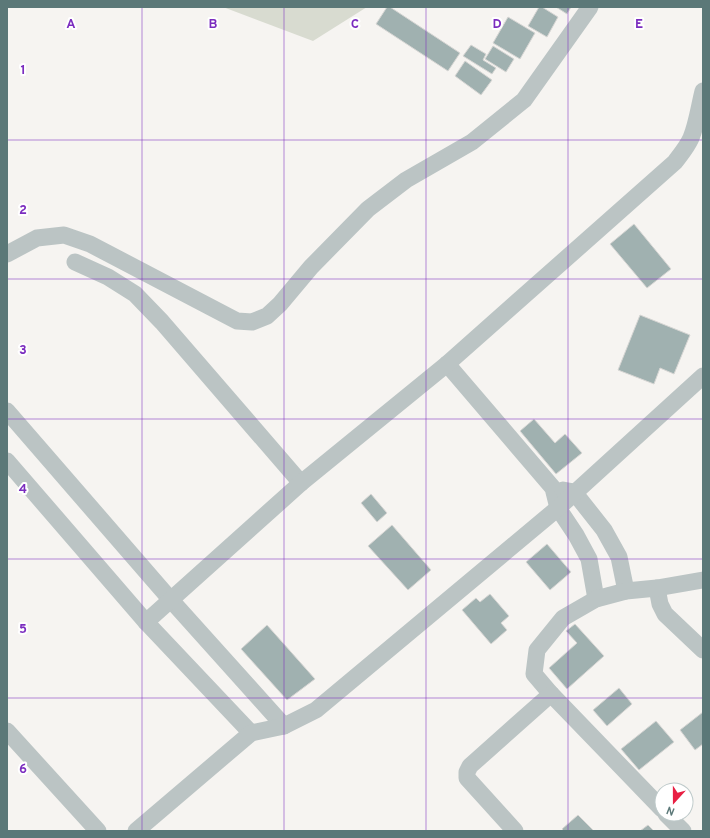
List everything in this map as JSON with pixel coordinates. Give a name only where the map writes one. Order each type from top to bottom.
[{"type":"street","points":[[7,254],[37,238],[64,235],[90,244],[237,321],[252,322],[267,316],[280,304],[311,267],[368,208],[406,180],[472,142],[524,100],[590,7]]},
{"type":"street","points":[[146,622],[301,483],[447,364],[675,162],[691,138],[703,91]]},
{"type":"street","points":[[75,262],[108,277],[135,294],[162,322],[301,483]]},
{"type":"street","points":[[447,364],[553,488],[558,508],[576,535],[589,559],[596,598]]},
{"type":"street","points":[[136,831],[251,733],[284,726],[316,710],[558,508],[703,376]]},
{"type":"street","points":[[7,411],[170,599],[284,726]]},
{"type":"street","points":[[7,461],[146,622],[251,733]]},
{"type":"street","points":[[553,488],[574,492],[604,530],[618,557],[626,591]]},
{"type":"street","points":[[654,801],[551,694],[534,674],[537,650],[563,618],[596,598],[626,591],[657,588],[703,580]]},
{"type":"street","points":[[657,588],[660,604],[665,614],[703,650]]},
{"type":"street","points":[[515,831],[467,778],[467,772],[470,766],[551,694]]},
{"type":"street","points":[[7,731],[98,831]]},
{"type":"street","points":[[674,822],[683,831]]},
{"type":"shaded area","points":[[223,7],[367,7],[313,41]]},
{"type":"building","points":[[387,7],[390,7],[460,53],[448,71],[376,24]]},
{"type":"building","points":[[539,7],[542,7],[558,17],[547,37],[528,26]]},
{"type":"building","points":[[556,7],[571,7],[567,14]]},
{"type":"building","points":[[508,17],[535,33],[520,59],[493,43]]},
{"type":"building","points":[[471,45],[486,54],[483,60],[496,68],[492,74],[463,56]]},
{"type":"building","points":[[493,46],[514,59],[506,72],[485,59]]},
{"type":"building","points":[[465,61],[492,80],[481,95],[455,76]]},
{"type":"building","points":[[634,224],[671,269],[647,288],[610,244]]},
{"type":"building","points":[[640,315],[690,335],[674,374],[660,368],[654,384],[618,370]]},
{"type":"building","points":[[534,419],[555,443],[565,434],[582,453],[556,474],[520,431]]},
{"type":"building","points":[[371,494],[387,513],[377,522],[361,503]]},
{"type":"building","points":[[392,525],[431,570],[408,590],[368,546]]},
{"type":"building","points":[[547,544],[571,572],[550,590],[526,562]]},
{"type":"building","points":[[490,594],[509,616],[501,623],[507,630],[491,644],[462,610],[476,598],[480,602]]},
{"type":"building","points":[[575,624],[604,656],[567,689],[549,668],[577,643],[566,631]]},
{"type":"building","points":[[267,625],[315,679],[287,700],[241,649]]},
{"type":"building","points":[[619,688],[632,704],[607,726],[593,710]]},
{"type":"building","points":[[703,712],[703,744],[695,750],[680,730]]},
{"type":"building","points":[[656,721],[674,742],[639,770],[621,749]]},
{"type":"building","points":[[578,815],[594,831],[564,831],[562,829]]},
{"type":"building","points":[[648,825],[654,831],[640,831]]}]
